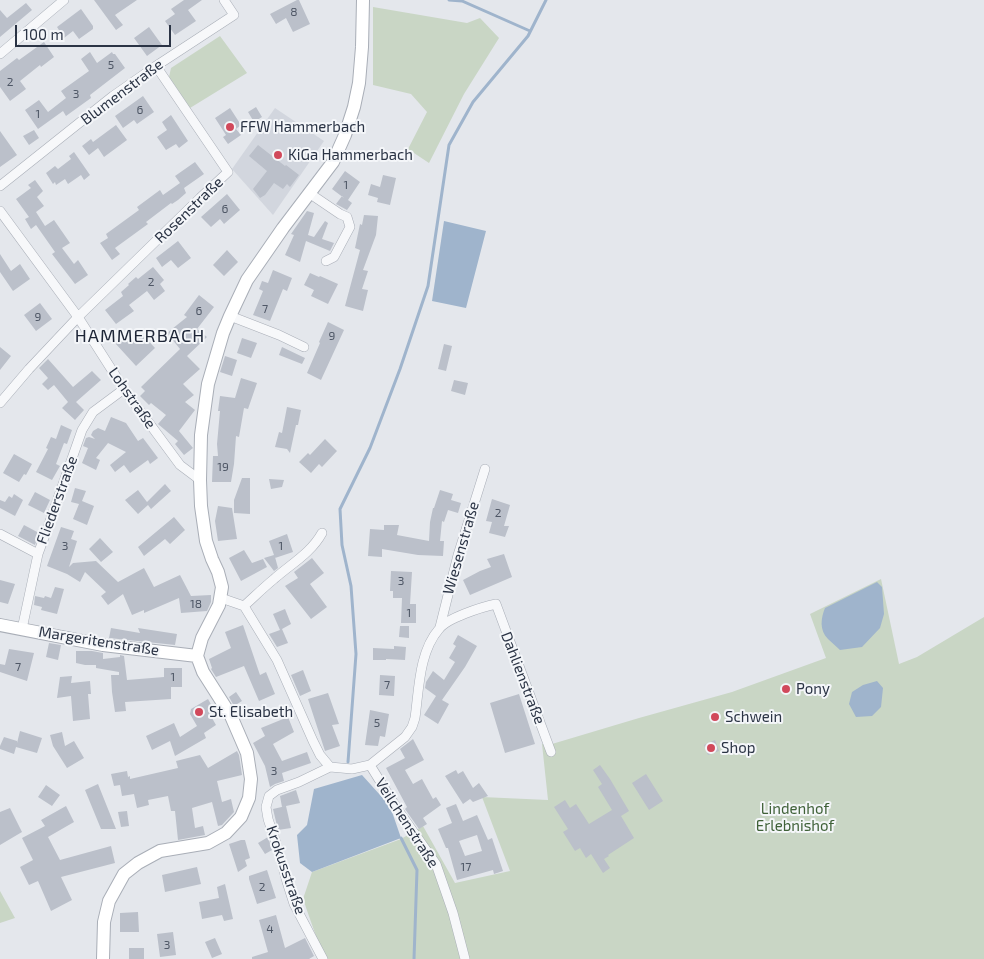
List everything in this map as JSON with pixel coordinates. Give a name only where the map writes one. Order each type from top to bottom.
[{"type":"main road","points":[[104,959],[104,922],[109,901],[124,874],[138,863],[160,852],[208,843],[226,833],[241,817],[249,798],[251,779],[247,752],[231,716],[203,672],[197,656],[202,638],[219,605],[222,587],[205,539],[201,506],[201,436],[208,384],[223,333],[249,276],[333,162],[345,135],[359,83],[363,0]]},
{"type":"main road","name":"Margeritenstraße","points":[[0,625],[103,645],[197,656]]},
{"type":"street","points":[[0,54],[64,0]]},
{"type":"street","name":"Blumenstraße","points":[[0,186],[113,96],[234,15],[224,0]]},
{"type":"street","name":"Rosenstraße","points":[[78,317],[228,172],[156,66]]},
{"type":"street","points":[[309,193],[347,217],[350,227],[334,257],[326,261]]},
{"type":"street","name":"Lohstraße","points":[[0,211],[78,317],[124,389],[180,465],[200,480]]},
{"type":"street","points":[[230,316],[304,347]]},
{"type":"street","points":[[2,397],[78,317]]},
{"type":"street","name":"Fliederstraße","points":[[22,628],[38,554],[82,430],[93,412],[124,389]]},
{"type":"street","name":"Wiesenstraße","points":[[370,764],[405,737],[412,727],[424,655],[440,627],[458,554],[485,470]]},
{"type":"street","points":[[244,606],[317,543],[322,533]]},
{"type":"street","points":[[0,534],[38,554]]},
{"type":"street","points":[[221,598],[244,606],[277,660],[312,741],[330,767],[352,769],[370,764]]},
{"type":"street","name":"Dahlienstraße","points":[[440,627],[480,608],[496,604],[551,752]]},
{"type":"street","name":"Veilchenstraße","points":[[370,764],[396,807],[436,864],[466,959]]},
{"type":"street","name":"Krokusstraße","points":[[323,959],[294,904],[266,807],[269,796],[276,790],[330,767]]},
{"type":"shaded area","name":"KiGa Hammerbach","points":[[275,108],[324,141],[273,215],[232,169]]},
{"type":"green space","points":[[373,7],[467,23],[480,18],[499,38],[464,94],[429,163],[408,149],[427,112],[411,94],[373,85]]},
{"type":"green space","points":[[220,36],[247,73],[190,108],[169,77],[171,68]]},
{"type":"green space","name":"Lindenhof Erlebnishof","points":[[881,579],[899,664],[917,657],[984,617],[984,959],[324,959],[303,899],[312,872],[401,839],[423,826],[455,883],[510,871],[482,797],[548,800],[542,744],[552,744],[732,692],[826,658],[810,614]]},
{"type":"green space","points":[[0,891],[15,918],[0,923]]},
{"type":"water","points":[[444,221],[486,231],[466,308],[432,301]]},
{"type":"water","points":[[877,582],[882,587],[884,614],[880,628],[862,647],[840,650],[823,632],[822,620],[825,608]]},
{"type":"water","points":[[877,681],[883,688],[881,707],[872,716],[856,717],[849,704],[852,692],[863,685]]},
{"type":"water","points":[[362,775],[390,806],[401,838],[312,872],[300,863],[297,835],[307,825],[314,789]]},
{"type":"building","points":[[94,0],[137,0],[115,15],[123,25],[116,30]]},
{"type":"building","points":[[184,0],[202,0],[188,10],[196,21],[175,35],[165,21],[175,14],[171,9]]},
{"type":"building","points":[[299,0],[310,24],[293,32],[286,18],[276,24],[270,14]]},
{"type":"building","points":[[26,3],[32,10],[0,37],[0,10],[7,18]]},
{"type":"building","points":[[81,9],[93,26],[93,29],[79,39],[73,31],[64,38],[57,27]]},
{"type":"building","points":[[149,27],[162,45],[147,56],[134,38]]},
{"type":"building","points":[[44,42],[54,57],[41,67],[40,65],[20,81],[26,89],[10,101],[0,87],[0,71]]},
{"type":"building","points":[[90,52],[97,63],[112,52],[125,68],[90,95],[91,98],[66,116],[63,111],[38,129],[25,110],[39,100],[48,112],[66,98],[61,91],[89,71],[81,59]]},
{"type":"building","points":[[143,96],[154,112],[137,124],[134,120],[123,128],[115,116]]},
{"type":"building","points":[[256,107],[262,117],[254,122],[248,112]]},
{"type":"building","name":"FFW Hammerbach","points":[[230,108],[241,125],[236,129],[241,135],[228,144],[223,137],[226,135],[215,118]]},
{"type":"building","points":[[171,115],[188,141],[179,148],[176,144],[166,150],[157,137],[167,130],[162,122]]},
{"type":"building","points":[[116,125],[127,140],[104,157],[98,148],[89,155],[82,146],[91,139],[93,142]]},
{"type":"building","points":[[34,130],[39,138],[29,145],[23,136]]},
{"type":"building","points":[[0,131],[17,155],[0,167]]},
{"type":"building","points":[[258,145],[299,175],[290,187],[287,184],[283,189],[274,183],[265,195],[260,198],[253,189],[267,171],[249,156]]},
{"type":"building","points":[[74,152],[90,175],[84,180],[81,175],[68,184],[65,179],[56,185],[55,182],[53,184],[46,173],[55,166],[58,169],[71,159],[69,156]]},
{"type":"building","points":[[195,162],[204,174],[184,188],[186,193],[178,200],[146,222],[148,224],[115,248],[120,254],[112,260],[100,243],[108,238],[106,234],[139,210],[137,207],[160,190],[163,195],[180,183],[175,176]]},
{"type":"building","points":[[345,171],[360,182],[348,200],[352,203],[347,210],[336,204],[342,196],[332,189]]},
{"type":"building","points":[[383,175],[396,178],[390,205],[377,202],[378,198],[368,195],[371,184],[380,187]]},
{"type":"building","points":[[35,180],[43,191],[37,197],[44,206],[36,212],[45,226],[54,220],[70,243],[62,248],[74,264],[78,260],[88,275],[75,284],[52,254],[55,252],[36,225],[31,229],[25,219],[29,217],[16,199],[31,188],[28,185]]},
{"type":"building","points":[[227,194],[240,210],[224,224],[220,219],[211,227],[201,217]]},
{"type":"building","points":[[307,211],[314,213],[308,235],[314,237],[325,221],[328,223],[322,239],[334,243],[330,251],[306,241],[300,262],[285,255],[294,235],[291,234]]},
{"type":"building","points":[[364,215],[378,216],[376,235],[363,270],[368,271],[362,289],[368,290],[363,311],[345,306],[360,250],[355,248]]},
{"type":"building","points":[[178,241],[191,258],[178,268],[171,260],[162,267],[156,258]]},
{"type":"building","points":[[227,250],[238,262],[224,276],[213,265]]},
{"type":"building","points":[[0,254],[11,271],[20,264],[30,279],[13,291],[0,272]]},
{"type":"building","points":[[153,267],[164,280],[160,284],[165,291],[154,300],[147,291],[129,305],[134,311],[116,324],[105,310],[123,296],[121,292],[128,284]]},
{"type":"building","points":[[273,270],[292,278],[287,291],[283,289],[270,321],[253,315],[263,291],[259,289],[262,281],[268,283]]},
{"type":"building","points":[[310,273],[338,284],[328,304],[311,296],[314,290],[304,285]]},
{"type":"building","points":[[199,295],[214,307],[197,329],[207,337],[187,356],[200,369],[183,384],[194,395],[185,402],[195,410],[179,431],[193,448],[184,455],[175,444],[178,441],[158,424],[166,415],[151,403],[149,405],[140,396],[145,391],[141,387],[180,349],[167,333],[187,317],[184,315]]},
{"type":"building","points":[[40,303],[52,319],[36,331],[24,315]]},
{"type":"building","points":[[328,322],[344,330],[321,380],[307,373]]},
{"type":"building","points":[[141,333],[155,348],[136,366],[115,343],[124,334],[133,342]]},
{"type":"building","points":[[242,338],[257,343],[251,358],[237,353]]},
{"type":"building","points":[[444,344],[452,346],[446,371],[438,369]]},
{"type":"building","points":[[0,347],[11,356],[0,370]]},
{"type":"building","points":[[282,347],[305,358],[302,364],[279,355]]},
{"type":"building","points":[[225,356],[237,360],[232,376],[220,372]]},
{"type":"building","points":[[48,359],[73,387],[92,371],[101,380],[76,402],[84,410],[75,420],[62,408],[68,402],[54,385],[48,390],[42,384],[48,378],[39,368]]},
{"type":"building","points":[[241,378],[257,383],[248,409],[244,408],[239,437],[236,436],[231,482],[212,482],[213,456],[218,456],[220,396],[235,398]]},
{"type":"building","points":[[454,380],[468,383],[465,395],[451,391]]},
{"type":"building","points":[[287,407],[301,410],[290,453],[287,449],[275,447],[279,432],[282,433]]},
{"type":"building","points":[[111,417],[126,423],[138,441],[143,438],[158,458],[150,464],[148,460],[130,473],[124,465],[115,472],[110,465],[126,452],[108,443],[96,458],[100,460],[96,470],[82,463],[88,448],[83,446],[86,438],[95,439],[91,435],[98,428],[105,431]]},
{"type":"building","points":[[61,425],[72,430],[67,444],[64,443],[56,464],[60,466],[52,480],[36,472],[48,449],[46,448],[51,437],[56,439]]},
{"type":"building","points":[[325,439],[337,451],[322,467],[319,464],[311,473],[299,462],[308,453],[310,455]]},
{"type":"building","points":[[14,454],[32,464],[26,475],[24,474],[19,482],[3,473]]},
{"type":"building","points":[[242,478],[250,478],[250,514],[234,513],[234,500]]},
{"type":"building","points":[[269,479],[284,480],[282,487],[271,489]]},
{"type":"building","points":[[165,484],[171,491],[151,509],[148,505],[138,514],[125,500],[138,490],[147,502]]},
{"type":"building","points":[[75,488],[86,491],[82,501],[94,506],[87,525],[73,519],[79,504],[71,502]]},
{"type":"building","points":[[440,490],[453,494],[451,500],[461,503],[458,513],[448,510],[444,522],[442,521],[440,541],[444,541],[443,556],[418,555],[382,549],[382,557],[368,556],[370,529],[384,530],[384,525],[399,525],[397,535],[429,541],[433,508]]},
{"type":"building","points":[[35,492],[50,500],[44,513],[28,505]]},
{"type":"building","points":[[14,494],[23,500],[15,516],[0,508],[0,500],[5,502],[9,496],[12,498]]},
{"type":"building","points":[[492,499],[510,505],[504,526],[509,526],[505,537],[489,533],[492,522],[486,521]]},
{"type":"building","points":[[218,506],[232,508],[237,539],[218,541],[215,521]]},
{"type":"building","points":[[174,517],[185,530],[170,544],[165,539],[144,556],[138,547]]},
{"type":"building","points":[[24,525],[39,533],[35,545],[18,536]]},
{"type":"building","points":[[61,527],[74,531],[71,539],[77,541],[69,567],[73,563],[96,561],[118,582],[144,568],[154,587],[180,575],[191,596],[211,595],[211,602],[207,611],[181,613],[179,598],[144,613],[144,610],[132,615],[123,594],[108,605],[101,596],[106,592],[85,572],[80,582],[67,574],[47,566]]},
{"type":"building","points":[[287,534],[293,552],[275,558],[278,568],[274,571],[264,558],[274,555],[269,541]]},
{"type":"building","points":[[100,538],[113,552],[101,562],[89,549]]},
{"type":"building","points":[[244,550],[252,563],[263,559],[267,567],[241,581],[229,558]]},
{"type":"building","points":[[504,554],[512,577],[470,595],[463,580],[491,567],[487,559]]},
{"type":"building","points":[[312,558],[324,573],[310,584],[327,607],[311,619],[285,586],[298,578],[294,572]]},
{"type":"building","points":[[391,571],[412,572],[410,604],[416,604],[416,623],[401,623],[402,598],[393,598],[393,591],[390,591]]},
{"type":"building","points":[[0,580],[15,584],[8,604],[0,602]]},
{"type":"building","points":[[55,587],[64,589],[57,614],[41,610],[42,607],[34,605],[35,596],[51,598]]},
{"type":"building","points":[[285,609],[291,624],[282,629],[288,643],[277,647],[269,634],[280,630],[273,614]]},
{"type":"building","points":[[243,625],[260,675],[266,672],[275,694],[259,701],[244,666],[216,677],[211,669],[209,659],[231,648],[225,632]]},
{"type":"building","points":[[400,626],[409,626],[409,638],[399,637]]},
{"type":"building","points":[[111,628],[140,633],[138,628],[177,634],[175,645],[109,638]]},
{"type":"building","points":[[458,635],[477,646],[442,700],[449,704],[438,724],[424,715],[436,696],[425,688],[426,682],[433,671],[444,680],[455,662],[449,658],[456,646],[453,644]]},
{"type":"building","points":[[49,643],[61,645],[58,660],[46,657]]},
{"type":"building","points":[[394,646],[406,647],[405,660],[373,660],[373,648],[394,649]]},
{"type":"building","points":[[9,649],[34,653],[27,681],[0,672],[0,664],[5,665]]},
{"type":"building","points":[[76,651],[103,653],[103,659],[120,657],[120,655],[124,656],[127,680],[164,677],[164,668],[182,668],[182,687],[171,687],[171,699],[125,702],[126,711],[115,712],[111,675],[119,675],[119,672],[96,668],[96,665],[76,663]]},
{"type":"building","points":[[303,670],[311,691],[300,696],[291,675]]},
{"type":"building","points":[[380,675],[395,676],[394,696],[379,695]]},
{"type":"building","points":[[72,676],[71,683],[90,681],[91,694],[88,694],[90,719],[73,721],[71,696],[57,698],[60,677]]},
{"type":"building","points":[[236,692],[242,701],[234,706],[229,697]]},
{"type":"building","points":[[328,693],[339,724],[332,725],[340,746],[325,751],[308,699]]},
{"type":"building","points":[[519,694],[535,744],[505,753],[490,703]]},
{"type":"building","points":[[208,699],[213,708],[208,711],[216,725],[204,733],[206,738],[175,756],[170,741],[152,750],[146,736],[174,723],[180,737],[197,726],[190,714],[191,709]]},
{"type":"building","points":[[370,710],[389,714],[385,737],[380,736],[378,746],[365,745]]},
{"type":"building","points":[[288,717],[294,732],[273,744],[282,761],[307,752],[311,763],[282,773],[284,781],[270,787],[265,766],[253,743],[265,736],[261,728]]},
{"type":"building","points":[[20,731],[42,738],[37,753],[16,747],[14,754],[0,749],[4,737],[17,741],[17,743]]},
{"type":"building","points":[[62,732],[65,746],[74,741],[84,758],[67,768],[53,746],[50,735]]},
{"type":"building","points":[[413,739],[424,760],[405,770],[413,784],[422,779],[433,799],[436,797],[441,805],[423,818],[427,824],[419,829],[405,809],[407,807],[386,768],[405,758],[400,749]]},
{"type":"building","name":"Shop","points":[[715,740],[719,751],[708,755],[704,745]]},
{"type":"building","points":[[237,751],[242,775],[217,781],[222,802],[231,799],[234,812],[222,825],[218,826],[212,802],[192,808],[195,828],[203,826],[205,835],[178,840],[175,811],[171,811],[168,796],[148,800],[149,805],[137,808],[134,794],[122,796],[120,785],[114,786],[111,774],[127,771],[130,779],[178,768],[176,761],[200,755],[208,768]]},
{"type":"building","points":[[600,765],[629,811],[621,816],[634,838],[604,859],[610,868],[603,873],[591,854],[586,858],[580,848],[575,851],[563,832],[568,829],[554,807],[565,800],[570,808],[576,804],[589,824],[612,810],[598,787],[602,784],[593,770]]},
{"type":"building","points":[[456,770],[458,774],[463,771],[473,788],[479,783],[488,796],[473,802],[470,799],[463,804],[445,776]]},
{"type":"building","points":[[646,774],[663,801],[649,810],[632,783]]},
{"type":"building","points":[[98,784],[116,829],[101,829],[85,790]]},
{"type":"building","points":[[46,785],[60,795],[52,806],[38,797]]},
{"type":"building","points":[[296,790],[300,803],[286,806],[291,828],[278,830],[273,809],[282,807],[280,796]]},
{"type":"building","points":[[456,804],[463,821],[477,815],[488,840],[492,838],[503,871],[494,874],[493,870],[457,880],[448,848],[446,848],[438,829],[452,823],[446,808]],"holes":[[[477,835],[482,851],[465,856],[459,841]]]},
{"type":"building","points":[[66,806],[74,822],[48,837],[60,860],[111,846],[115,863],[61,877],[72,900],[51,911],[38,881],[29,885],[20,867],[33,860],[22,838],[45,826],[41,820]]},
{"type":"building","points":[[10,808],[22,832],[0,845],[0,812]]},
{"type":"building","points":[[127,811],[129,826],[121,827],[118,812]]},
{"type":"building","points":[[268,837],[272,850],[265,854],[258,843]]},
{"type":"building","points":[[245,840],[250,858],[245,860],[247,866],[238,872],[229,844]]},
{"type":"building","points":[[197,867],[201,884],[165,892],[162,875]]},
{"type":"building","points":[[267,870],[276,898],[257,904],[249,876]]},
{"type":"building","points":[[225,884],[233,919],[224,921],[222,915],[202,919],[199,902],[219,898],[217,887]]},
{"type":"building","points":[[138,912],[139,932],[120,932],[120,913]]},
{"type":"building","points":[[276,915],[285,948],[305,938],[314,956],[309,959],[252,959],[252,957],[268,952],[259,920]]},
{"type":"building","points":[[173,932],[176,955],[160,957],[157,934]]},
{"type":"building","points":[[215,938],[222,954],[212,958],[205,942]]},
{"type":"building","points":[[129,948],[144,948],[144,959],[129,959]]},
{"type":"waterway","points":[[449,0],[462,1],[530,31]]},
{"type":"waterway","points":[[348,762],[356,654],[351,586],[342,545],[340,509],[370,448],[400,369],[428,286],[449,145],[473,102],[528,36],[546,0]]},
{"type":"waterway","points":[[401,838],[417,870],[414,959]]},
{"type":"place","name":"FFW Hammerbach","points":[[230,127]]},
{"type":"place","name":"KiGa Hammerbach","points":[[278,155]]},
{"type":"place","name":"Pony","points":[[786,689]]},
{"type":"place","name":"St. Elisabeth","points":[[199,712]]},
{"type":"place","name":"Schwein","points":[[715,717]]},
{"type":"place","name":"Shop","points":[[711,748]]},
{"type":"district","name":"HAMMERBACH","points":[[140,336]]}]
